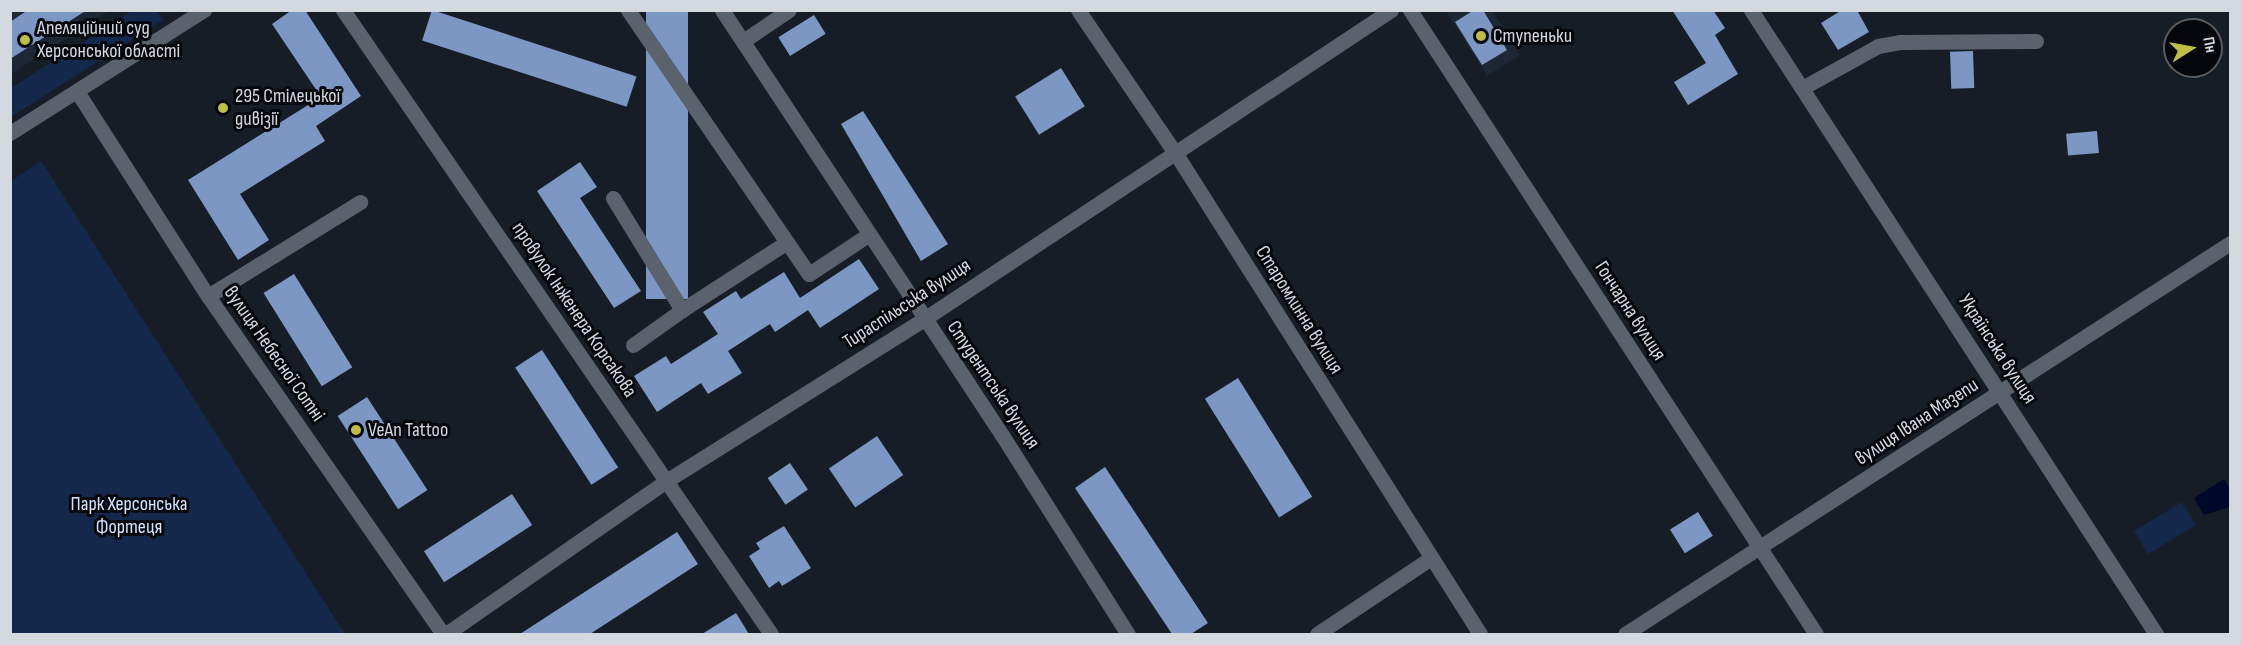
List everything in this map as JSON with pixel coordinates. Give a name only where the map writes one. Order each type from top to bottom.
[{"type":"street","points":[[10,133],[78,93],[204,10]]},
{"type":"street","name":"провулок Інженера Корсакова","points":[[343,10],[771,634]]},
{"type":"street","points":[[628,10],[809,274],[868,235]]},
{"type":"street","name":"Студентська вулиця","points":[[722,10],[1128,634]]},
{"type":"street","points":[[743,41],[789,10]]},
{"type":"street","name":"Старомлинна вулиця","points":[[1078,10],[1176,153],[1480,634]]},
{"type":"street","name":"Тираспільська вулиця","points":[[445,634],[666,481],[924,319],[1391,10]]},
{"type":"street","name":"Гончарна вулиця","points":[[1410,10],[1816,634]]},
{"type":"street","name":"Українська вулиця","points":[[1751,10],[2156,634]]},
{"type":"street","points":[[1802,88],[1878,46],[1900,42],[2036,41]]},
{"type":"street","name":"вулиця Небесної Сотні","points":[[78,93],[208,296],[445,634]]},
{"type":"street","points":[[613,198],[682,310]]},
{"type":"street","points":[[208,296],[360,202]]},
{"type":"street","points":[[633,345],[682,310],[787,242]]},
{"type":"street","name":"вулиця Івана Мазепи","points":[[1625,634],[2001,394],[2230,243]]},
{"type":"street","points":[[1317,634],[1431,558]]},
{"type":"shaded area","points":[[11,11],[109,11],[11,74]]},
{"type":"shaded area","points":[[1446,11],[1493,11],[1520,55],[1487,76]]},
{"type":"shaded area","points":[[2224,479],[2230,489],[2230,507],[2204,515],[2194,498]]},
{"type":"green space","points":[[132,11],[157,11],[163,20],[11,117],[11,88]]},
{"type":"green space","name":"Парк Херсонська Фортеця","points":[[41,161],[345,634],[11,634],[11,181]]},
{"type":"green space","points":[[2182,502],[2196,525],[2148,554],[2134,531]]},
{"type":"building","name":"Апеляційний суд Херсонської області","points":[[28,10],[87,10],[10,59],[10,22]]},
{"type":"building","points":[[292,10],[305,10],[361,96],[316,126],[325,141],[240,194],[269,240],[238,260],[188,180],[321,97],[272,24]]},
{"type":"building","points":[[432,10],[636,76],[627,107],[422,40]]},
{"type":"building","points":[[646,10],[688,10],[688,299],[646,299]]},
{"type":"building","name":"Ступеньки","points":[[1474,10],[1483,10],[1507,50],[1482,65],[1455,22]]},
{"type":"building","points":[[1672,10],[1713,10],[1725,28],[1715,35],[1738,74],[1688,105],[1674,82],[1706,63]]},
{"type":"building","points":[[1842,10],[1857,10],[1869,32],[1838,50],[1821,23]]},
{"type":"building","points":[[814,15],[826,34],[790,56],[778,37]]},
{"type":"building","points":[[1973,51],[1974,88],[1951,89],[1950,52]]},
{"type":"building","points":[[1061,68],[1085,106],[1039,135],[1015,97]]},
{"type":"building","points":[[863,111],[948,244],[921,261],[841,124]]},
{"type":"building","points":[[2097,131],[2099,153],[2068,156],[2066,134]]},
{"type":"building","points":[[580,162],[597,187],[580,198],[641,291],[614,308],[537,191]]},
{"type":"building","points":[[859,259],[879,289],[820,328],[808,310],[775,332],[770,324],[728,351],[742,373],[708,394],[701,383],[657,412],[634,376],[666,356],[671,364],[718,334],[703,312],[736,291],[741,299],[784,272],[800,298]]},
{"type":"building","points":[[294,274],[352,367],[322,386],[263,293]]},
{"type":"building","points":[[542,350],[618,467],[591,485],[515,367]]},
{"type":"building","points":[[1238,378],[1312,497],[1279,517],[1205,399]]},
{"type":"building","points":[[367,397],[427,490],[398,509],[338,416]]},
{"type":"building","points":[[877,436],[903,475],[855,507],[829,468]]},
{"type":"building","points":[[790,463],[808,490],[786,505],[768,478]]},
{"type":"building","points":[[1105,467],[1208,623],[1191,634],[1172,634],[1075,488]]},
{"type":"building","points":[[512,494],[532,525],[444,582],[424,551]]},
{"type":"building","points":[[1698,512],[1713,536],[1685,553],[1670,529]]},
{"type":"building","points":[[784,526],[811,568],[782,586],[779,581],[769,588],[749,556],[760,549],[756,543]]},
{"type":"building","points":[[677,532],[698,564],[590,634],[520,634]]},
{"type":"building","points":[[736,613],[749,634],[702,634]]},
{"type":"place","name":"Ступеньки","points":[[1481,36]]},
{"type":"place","name":"Апеляційний суд Херсонської області","points":[[25,40]]},
{"type":"place","name":"295 Стілецької дивізії","points":[[223,108]]},
{"type":"place","name":"VeAn Tattoo","points":[[356,430]]}]
